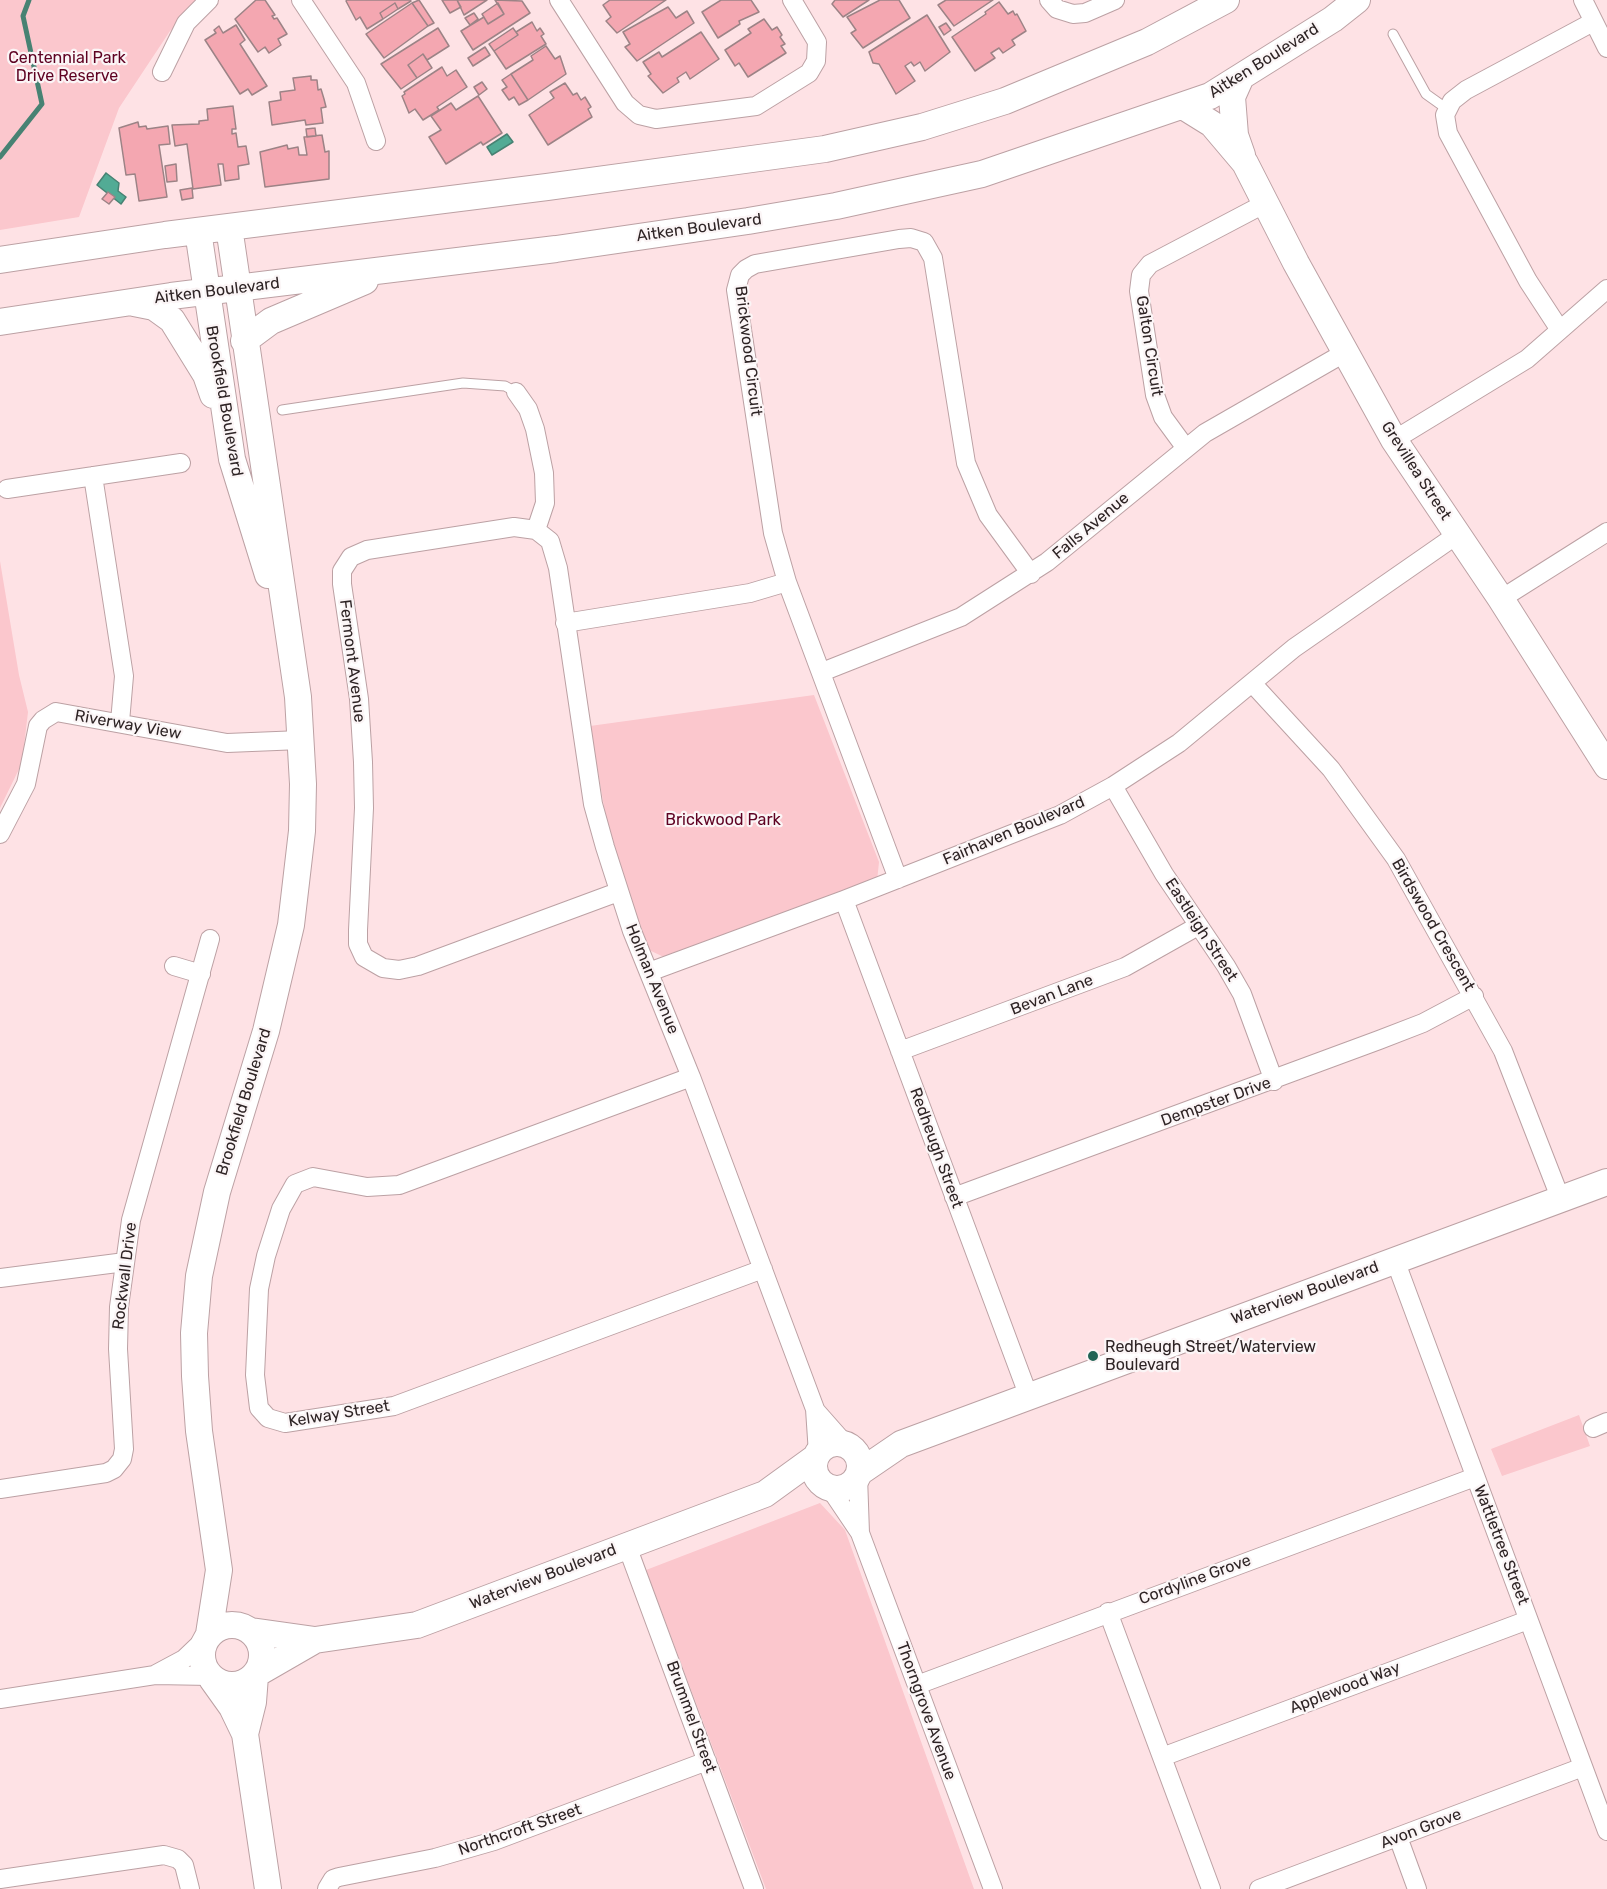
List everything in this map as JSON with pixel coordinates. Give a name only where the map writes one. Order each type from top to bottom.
[{"type":"street","points":[[162,72],[186,23],[209,0]]},
{"type":"street","points":[[301,0],[356,83],[376,141]]},
{"type":"street","points":[[559,0],[625,103],[639,115],[656,119],[756,106],[809,73],[816,61],[817,42],[792,0]]},
{"type":"street","points":[[1049,0],[1057,9],[1073,14],[1085,14],[1115,0]]},
{"type":"street","points":[[0,260],[198,231],[741,162],[825,148],[911,129],[1005,101],[1097,65],[1147,42],[1226,0]]},
{"type":"street","name":"Aitken Boulevard","points":[[0,322],[237,287],[556,249],[836,206],[982,174],[1210,96],[1332,19],[1357,0]]},
{"type":"street","points":[[1583,0],[1607,48]]},
{"type":"street","points":[[1560,330],[1528,281],[1445,124],[1447,109],[1452,101],[1466,90],[1593,22]]},
{"type":"street","points":[[1240,79],[1232,97],[1233,118],[1245,164]]},
{"type":"street","points":[[1183,106],[1212,124],[1245,164]]},
{"type":"street","name":"Grevillea Street","points":[[1245,164],[1394,440],[1605,759]]},
{"type":"street","name":"Galton Circuit","points":[[1185,447],[1163,417],[1155,395],[1139,291],[1141,275],[1150,264],[1266,203]]},
{"type":"street","name":"Brookfield Boulevard","points":[[208,1636],[219,1570],[199,1431],[195,1376],[194,1333],[199,1276],[215,1201],[266,1030],[291,925],[302,831],[301,740],[229,227]]},
{"type":"street","name":"Brookfield Boulevard","points":[[198,231],[228,432],[244,504],[288,635]]},
{"type":"street","name":"Brickwood Circuit","points":[[898,879],[787,582],[773,533],[737,283],[740,275],[755,264],[911,238],[924,242],[933,258],[959,430],[974,488],[988,515],[1031,574]]},
{"type":"street","points":[[244,341],[272,321],[402,267]]},
{"type":"street","points":[[1394,440],[1527,359],[1607,289]]},
{"type":"street","points":[[122,303],[139,303],[154,307],[172,320],[206,375],[228,432]]},
{"type":"street","name":"Falls Avenue","points":[[822,672],[961,617],[1031,574],[1067,547],[1185,447],[1236,414],[1346,352]]},
{"type":"street","points":[[516,392],[528,409],[535,429],[544,473],[546,503],[540,532]]},
{"type":"street","points":[[7,489],[181,463]]},
{"type":"street","points":[[93,476],[124,676],[120,722]]},
{"type":"street","name":"Fermont Avenue","points":[[540,532],[514,527],[367,550],[345,562],[342,584],[359,699],[363,762],[364,808],[358,944],[364,957],[370,962],[399,970],[418,966],[618,892]]},
{"type":"street","name":"Holman Avenue","points":[[540,532],[554,550],[593,804],[618,892],[692,1077],[815,1409],[817,1455]]},
{"type":"street","points":[[1501,599],[1607,532]]},
{"type":"street","name":"Fairhaven Boulevard","points":[[649,972],[844,900],[1050,819],[1113,786],[1195,731],[1294,648],[1458,534]]},
{"type":"street","points":[[565,623],[750,593],[787,582]]},
{"type":"street","name":"Birdswood Crescent","points":[[1252,683],[1308,743],[1364,811],[1396,859],[1503,1052],[1561,1200]]},
{"type":"street","name":"Riverway View","points":[[0,834],[26,784],[35,734],[43,720],[56,712],[227,743],[301,740]]},
{"type":"street","name":"Eastleigh Street","points":[[1113,786],[1242,994],[1274,1081]]},
{"type":"street","name":"Redheugh Street","points":[[844,900],[1029,1397]]},
{"type":"street","name":"Bevan Lane","points":[[900,1052],[1125,967],[1198,926]]},
{"type":"street","name":"Rockwall Drive","points":[[0,1489],[106,1473],[114,1469],[122,1459],[124,1449],[118,1349],[119,1307],[131,1220],[210,939]]},
{"type":"street","points":[[174,966],[201,974]]},
{"type":"street","name":"Dempster Drive","points":[[954,1197],[1274,1081],[1423,1023],[1474,996]]},
{"type":"street","name":"Kelway Street","points":[[692,1077],[399,1185],[367,1187],[313,1178],[294,1184],[281,1209],[266,1256],[259,1289],[255,1375],[259,1408],[268,1418],[285,1423],[394,1406],[763,1269]]},
{"type":"street","name":"Waterview Boulevard","points":[[859,1474],[901,1444],[1607,1182]]},
{"type":"street","name":"Wattletree Street","points":[[1395,1260],[1607,1831]]},
{"type":"street","points":[[0,1278],[125,1262]]},
{"type":"street","name":"Holman Avenue","points":[[815,1409],[848,1446]]},
{"type":"street","name":"Waterview Boulevard","points":[[848,1446],[901,1444]]},
{"type":"street","points":[[827,1446],[848,1446],[858,1458],[859,1474],[843,1488],[827,1487],[817,1476],[817,1455],[827,1446]]},
{"type":"street","name":"Waterview Boulevard","points":[[765,1494],[817,1455]]},
{"type":"street","name":"Thorngrove Avenue","points":[[859,1474],[860,1533]]},
{"type":"street","name":"Cordyline Grove","points":[[917,1685],[1475,1477]]},
{"type":"street","name":"Waterview Boulevard","points":[[249,1629],[315,1640],[417,1625],[765,1494],[827,1487]]},
{"type":"street","name":"Thorngrove Avenue","points":[[827,1487],[860,1533],[993,1889]]},
{"type":"street","name":"Brummel Street","points":[[627,1546],[754,1889]]},
{"type":"street","name":"Brookfield Boulevard","points":[[219,1570],[249,1629]]},
{"type":"street","points":[[1108,1612],[1211,1889]]},
{"type":"street","name":"Applewood Way","points":[[1162,1756],[1528,1620]]},
{"type":"street","points":[[154,1675],[184,1659],[208,1636],[226,1625],[249,1629],[261,1646],[263,1656],[255,1675],[253,1702],[245,1734]]},
{"type":"street","points":[[208,1636],[201,1657],[211,1677],[232,1707],[245,1734],[268,1889]]},
{"type":"street","name":"Waterview Boulevard","points":[[255,1675],[315,1640]]},
{"type":"street","points":[[0,1699],[154,1675],[211,1677],[220,1683],[239,1685],[255,1675]]},
{"type":"street","name":"Northcroft Street","points":[[328,1886],[333,1879],[346,1875],[435,1858],[494,1841],[707,1761]]},
{"type":"street","name":"Avon Grove","points":[[1259,1889],[1583,1767]]},
{"type":"street","points":[[1398,1837],[1418,1889]]},
{"type":"street","points":[[0,1879],[164,1855],[178,1859],[184,1865],[190,1889]]},
{"type":"lane","points":[[1393,34],[1426,94],[1447,109]]},
{"type":"lane","points":[[282,411],[464,383],[505,386],[516,392]]},
{"type":"green space","name":"Centennial Park Drive Reserve","points":[[0,0],[204,0],[170,31],[119,108],[79,217],[0,230]]},
{"type":"green space","points":[[0,561],[19,675],[28,712],[22,763],[0,808]]},
{"type":"green space","name":"Brickwood Park","points":[[814,695],[879,862],[877,881],[668,959],[649,950],[609,835],[590,726]]},
{"type":"green space","points":[[1579,1415],[1590,1446],[1502,1476],[1491,1449]]},
{"type":"green space","points":[[820,1503],[845,1530],[974,1889],[766,1889],[646,1570]]},
{"type":"shaded area","points":[[507,134],[513,142],[492,155],[487,147]]},
{"type":"shaded area","points":[[106,173],[119,183],[118,191],[126,197],[121,204],[97,185]]},
{"type":"building","points":[[256,0],[265,0],[275,15],[272,16],[274,19],[277,18],[287,34],[278,39],[281,45],[269,53],[265,47],[258,52],[235,19]]},
{"type":"building","points":[[347,0],[411,1],[398,9],[395,3],[380,13],[383,19],[367,29],[360,17],[356,20]]},
{"type":"building","points":[[419,0],[434,23],[428,26],[412,3]]},
{"type":"building","points":[[442,0],[457,0],[461,7],[450,13]]},
{"type":"building","points":[[457,0],[487,0],[464,15]]},
{"type":"building","points":[[495,0],[522,1],[530,13],[473,50],[461,31],[484,17],[488,24],[504,14]]},
{"type":"building","points":[[610,0],[666,0],[617,33],[606,21],[611,17],[603,5]]},
{"type":"building","points":[[721,0],[751,0],[759,12],[739,21],[740,24],[718,38],[702,12]]},
{"type":"building","points":[[835,0],[869,0],[843,17],[832,4]]},
{"type":"building","points":[[880,0],[899,0],[910,18],[863,48],[851,33],[856,30],[847,17]]},
{"type":"building","points":[[946,0],[993,0],[954,26],[938,5]]},
{"type":"building","points":[[999,2],[1008,14],[1013,11],[1015,15],[1017,14],[1026,31],[1012,40],[1015,45],[1003,53],[999,48],[991,53],[995,58],[975,71],[952,37],[986,14],[985,12]]},
{"type":"building","points":[[395,3],[398,9],[383,19],[380,13]]},
{"type":"building","points":[[412,3],[428,26],[384,58],[366,34]]},
{"type":"building","points":[[498,3],[504,14],[488,24],[482,14]]},
{"type":"building","points":[[668,7],[676,18],[687,11],[694,23],[637,61],[625,47],[630,44],[623,32]]},
{"type":"building","points":[[474,13],[478,19],[470,25],[465,18]]},
{"type":"building","points":[[927,15],[950,52],[925,71],[920,62],[914,66],[911,62],[905,66],[915,81],[896,94],[879,64],[873,63],[869,52]]},
{"type":"building","points":[[764,19],[772,30],[777,27],[785,44],[781,46],[786,53],[748,77],[739,63],[735,66],[725,50],[751,33],[748,29]]},
{"type":"building","points":[[532,22],[537,31],[540,28],[544,34],[541,36],[546,44],[506,69],[494,51],[518,35],[516,32]]},
{"type":"building","points":[[946,23],[951,30],[944,35],[939,27]]},
{"type":"building","points":[[236,25],[245,40],[240,44],[267,86],[252,95],[248,89],[240,94],[205,40],[216,33],[214,30],[219,26],[223,33]]},
{"type":"building","points":[[438,28],[449,46],[427,60],[423,54],[408,65],[417,78],[401,89],[381,64]]},
{"type":"building","points":[[513,28],[518,35],[494,51],[489,44]]},
{"type":"building","points":[[701,32],[719,59],[690,79],[686,72],[677,78],[679,82],[663,93],[648,76],[651,74],[643,62],[659,52],[662,57]]},
{"type":"building","points":[[546,46],[555,59],[560,56],[566,74],[528,100],[511,74],[533,60],[531,56]]},
{"type":"building","points":[[485,47],[490,55],[473,66],[468,58]]},
{"type":"building","points":[[423,54],[432,68],[417,78],[408,65]]},
{"type":"building","points":[[442,67],[447,76],[456,70],[467,87],[437,107],[439,110],[423,120],[415,109],[409,113],[402,96],[404,92]]},
{"type":"building","points":[[511,74],[528,100],[519,105],[514,97],[509,100],[502,90],[507,87],[502,80]]},
{"type":"building","points":[[311,76],[311,80],[317,80],[318,90],[321,89],[324,99],[326,107],[321,108],[323,123],[306,125],[305,120],[272,125],[269,102],[281,100],[280,92],[295,90],[293,78]]},
{"type":"building","points":[[482,82],[487,89],[479,95],[474,87]]},
{"type":"building","points":[[565,83],[573,95],[577,93],[581,100],[585,97],[591,107],[588,109],[592,117],[548,145],[529,115],[554,98],[550,92]]},
{"type":"building","points":[[478,96],[502,133],[483,145],[481,142],[446,164],[429,137],[441,130],[431,116],[451,103],[456,110]]},
{"type":"building","points":[[233,106],[236,129],[232,129],[232,134],[236,133],[238,147],[246,146],[249,164],[238,166],[239,179],[225,181],[223,164],[218,164],[221,185],[193,189],[187,144],[175,146],[172,125],[199,124],[199,121],[208,120],[207,109]]},
{"type":"building","points":[[138,122],[139,127],[146,126],[147,129],[168,126],[170,144],[159,145],[167,197],[139,201],[135,174],[126,175],[119,128]]},
{"type":"building","points":[[315,128],[316,136],[307,137],[306,129]]},
{"type":"building","points":[[322,135],[325,152],[329,151],[329,179],[265,187],[260,152],[287,145],[288,149],[298,147],[299,155],[307,155],[304,137]]},
{"type":"building","points":[[176,164],[177,181],[167,182],[165,166]]},
{"type":"building","points":[[192,188],[193,198],[182,200],[180,190]]},
{"type":"building","points":[[108,192],[115,197],[109,204],[102,199]]},
{"type":"waterway","points":[[0,157],[42,104],[23,16],[29,0]]},
{"type":"place","name":"Redheugh Street/Waterview Boulevard","points":[[1093,1356]]}]
